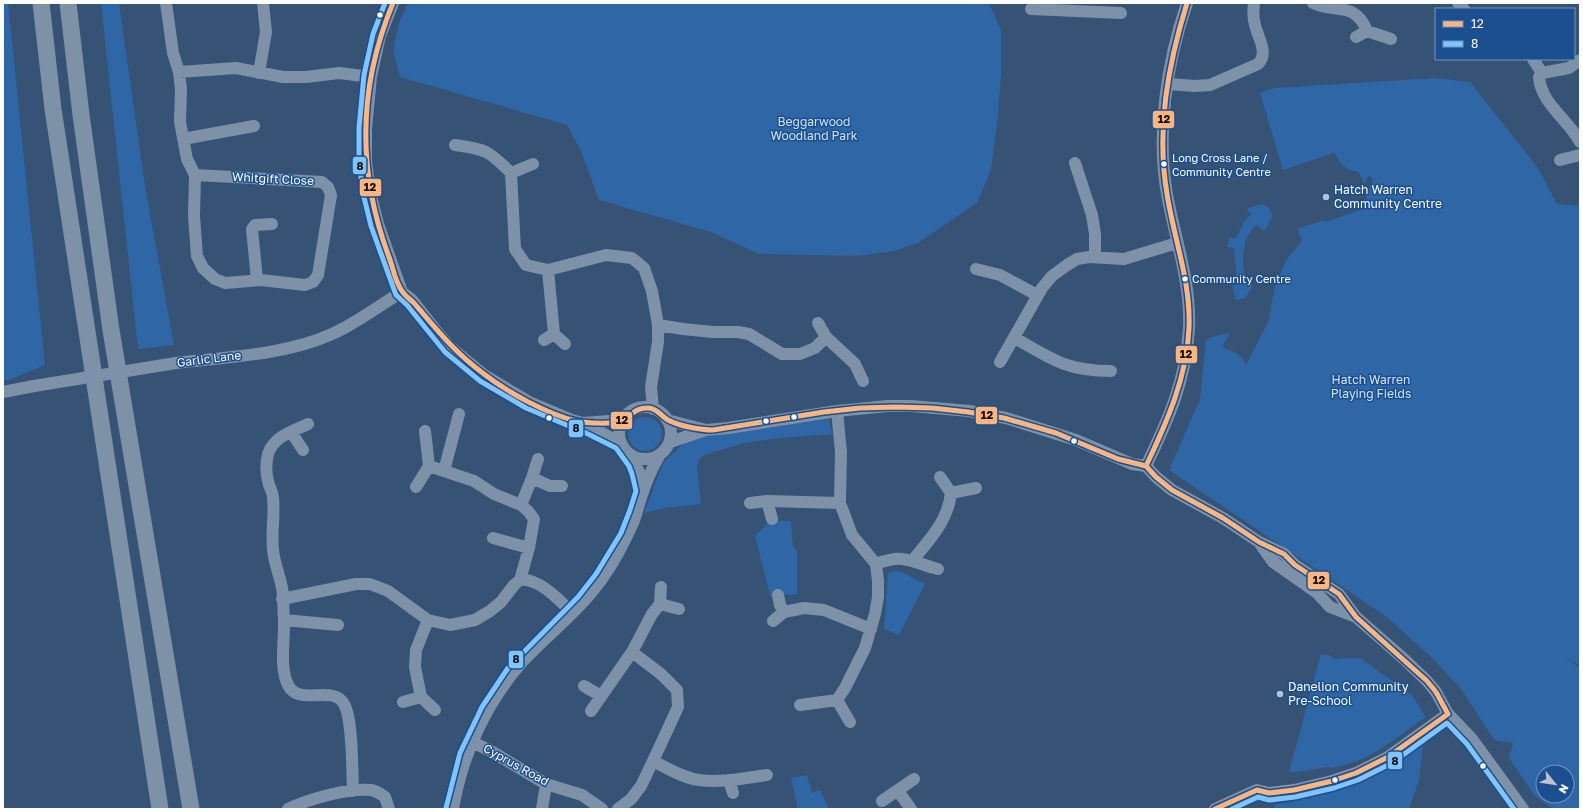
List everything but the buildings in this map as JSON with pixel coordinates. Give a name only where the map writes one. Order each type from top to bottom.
[{"type":"highway","points":[[41,3],[53,109],[160,809]]},
{"type":"highway","points":[[68,3],[81,115],[111,330],[191,809]]},
{"type":"street","name":"Whitgift Close","points":[[166,3],[173,53],[179,72],[181,90],[180,122],[187,159],[195,175],[194,216],[197,256],[203,268],[215,279],[225,283],[257,280],[280,281],[305,285],[313,282],[318,275],[331,195],[328,187],[322,182],[313,180],[195,175]]},
{"type":"street","points":[[259,73],[266,32],[263,3]]},
{"type":"street","points":[[393,3],[380,36],[371,77],[366,144],[370,192],[378,224],[402,292],[412,300],[450,347],[475,368],[504,388],[529,402],[583,423],[621,442]]},
{"type":"street","points":[[1146,466],[1172,409],[1182,377],[1189,330],[1189,308],[1186,282],[1167,195],[1163,167],[1164,121],[1168,84],[1176,40],[1187,3]]},
{"type":"street","points":[[1168,84],[1195,86],[1210,85],[1258,64],[1262,59],[1263,51],[1254,20],[1254,3]]},
{"type":"street","points":[[1313,3],[1322,6],[1338,7],[1349,10],[1360,19],[1362,34],[1391,38]]},
{"type":"street","points":[[1038,7],[1116,9]]},
{"type":"street","points":[[1534,60],[1542,73]]},
{"type":"street","points":[[1580,60],[1569,68],[1542,73],[1539,77],[1540,86],[1544,96],[1574,131],[1580,142]]},
{"type":"street","points":[[179,72],[236,68],[283,77],[306,77],[339,74],[371,77]]},
{"type":"street","points":[[183,139],[254,126]]},
{"type":"street","points":[[455,145],[480,148],[494,155],[511,173],[515,249],[526,265],[548,270],[606,255],[632,258],[644,268],[652,291],[658,325],[658,342],[651,387],[653,409]]},
{"type":"street","points":[[1560,160],[1580,155]]},
{"type":"street","points":[[1075,163],[1092,215],[1095,234],[1095,257]]},
{"type":"street","points":[[511,173],[533,164]]},
{"type":"street","points":[[257,280],[252,229],[255,225],[272,224]]},
{"type":"street","points":[[1000,362],[1037,295],[1052,276],[1067,265],[1077,260],[1095,257],[1124,259],[1177,243]]},
{"type":"street","points":[[976,269],[1000,275],[1037,295]]},
{"type":"street","points":[[548,270],[549,337],[565,344]]},
{"type":"street","name":"Garlic Lane","points":[[3,392],[176,363],[288,349],[308,344],[358,321],[402,292]]},
{"type":"street","points":[[818,322],[826,337],[855,364],[863,381]]},
{"type":"street","points":[[658,325],[713,332],[738,332],[749,334],[782,354],[800,354],[815,348],[826,337]]},
{"type":"street","points":[[1014,338],[1063,364],[1090,371],[1111,371]]},
{"type":"street","points":[[643,491],[639,472],[630,454],[623,446],[619,434],[623,420],[638,408],[651,387]]},
{"type":"street","points":[[670,442],[706,430],[837,411],[888,406],[911,406],[968,411],[1006,418],[1076,440],[1132,464],[1146,466],[1156,477],[1172,490],[1223,518],[1259,542],[1284,554],[1295,565],[1339,594],[1356,617],[1427,681],[1436,692],[1448,714],[1472,739],[1523,809]]},
{"type":"street","points":[[453,809],[462,770],[472,742],[488,710],[513,673],[594,590],[619,552],[633,523],[643,491],[659,456],[670,442],[671,430],[667,420],[661,413],[653,409],[638,408]]},
{"type":"street","points":[[800,706],[837,700],[845,688],[865,648],[878,597],[876,564],[852,535],[840,503],[841,452],[837,411]]},
{"type":"street","points":[[444,471],[459,414]]},
{"type":"street","points":[[583,423],[623,420]]},
{"type":"street","points":[[667,420],[706,430]]},
{"type":"street","points":[[308,424],[280,438],[274,443],[268,453],[266,465],[268,481],[273,496],[273,550],[282,590],[284,620],[284,667],[288,685],[293,692],[300,695],[335,696],[341,699],[345,705],[349,722],[353,791]]},
{"type":"street","points":[[416,487],[429,466],[425,431]]},
{"type":"street","points":[[291,432],[303,450]]},
{"type":"street","points":[[630,454],[645,459],[659,456]]},
{"type":"street","points":[[520,506],[538,459]]},
{"type":"street","points":[[282,599],[356,584],[370,584],[388,591],[428,620],[450,625],[475,620],[501,602],[514,585],[520,580],[529,548],[534,518],[528,511],[520,506],[494,494],[474,481],[429,466]]},
{"type":"street","points":[[913,560],[945,517],[949,506],[951,493],[940,477]]},
{"type":"street","points":[[532,478],[550,486],[562,486]]},
{"type":"street","points":[[951,493],[976,488]]},
{"type":"street","points":[[750,503],[767,501],[840,503]]},
{"type":"street","points":[[767,501],[772,519]]},
{"type":"street","points":[[493,538],[529,548]]},
{"type":"street","points":[[876,564],[893,560],[913,560],[938,569]]},
{"type":"street","points":[[520,580],[530,580],[543,587],[565,605],[572,613]]},
{"type":"street","points":[[591,711],[632,652],[652,614],[660,604],[661,587]]},
{"type":"street","points":[[778,595],[780,605],[784,612]]},
{"type":"street","points":[[660,604],[678,609]]},
{"type":"street","points":[[773,621],[784,612],[804,608],[824,610],[871,629]]},
{"type":"street","points":[[284,620],[338,625]]},
{"type":"street","points":[[428,620],[416,650],[415,666],[421,697],[435,710]]},
{"type":"street","points":[[618,809],[631,799],[641,786],[678,707],[677,690],[661,674],[632,652]]},
{"type":"street","points":[[584,686],[601,696]]},
{"type":"street","points":[[403,702],[421,697]]},
{"type":"street","points":[[837,700],[850,722]]},
{"type":"street","points":[[1215,809],[1258,790],[1269,793],[1294,790],[1332,781],[1356,773],[1388,757],[1448,714]]},
{"type":"street","name":"Cyprus Road","points":[[472,742],[496,753],[546,784],[582,795],[602,809]]},
{"type":"street","points":[[653,761],[680,774],[699,780],[729,780],[767,776]]},
{"type":"street","points":[[882,801],[914,779]]},
{"type":"street","points":[[729,780],[733,793]]},
{"type":"street","points":[[542,809],[546,784]]},
{"type":"street","points":[[292,808],[308,800],[353,791],[372,790],[385,797],[389,809]]},
{"type":"street","points":[[898,790],[911,809]]},
{"type":"green space","points":[[3,3],[8,3],[45,365],[9,380],[3,380]]},
{"type":"green space","points":[[101,3],[119,3],[146,192],[174,345],[138,349]]},
{"type":"green space","name":"Beggarwood Woodland Park","points":[[408,3],[989,3],[1001,30],[1001,74],[998,115],[991,170],[977,203],[918,243],[894,251],[857,256],[759,254],[711,232],[599,200],[581,151],[567,125],[400,77],[393,50],[399,23]]},
{"type":"green space","name":"Hatch Warren Playing Fields","points":[[1435,78],[1470,82],[1538,168],[1557,204],[1580,206],[1580,666],[1565,657],[1580,668],[1580,809],[1553,809],[1546,804],[1575,804],[1575,764],[1535,764],[1535,796],[1509,758],[1513,743],[1494,740],[1462,690],[1432,658],[1388,618],[1169,470],[1200,399],[1206,340],[1230,333],[1222,347],[1240,356],[1245,361],[1246,365],[1269,320],[1274,290],[1286,260],[1302,241],[1297,229],[1324,220],[1325,222],[1369,207],[1366,197],[1373,179],[1369,176],[1364,184],[1360,174],[1347,169],[1334,153],[1283,170],[1260,93],[1274,88]]},
{"type":"green space","points":[[1263,204],[1268,207],[1272,213],[1272,217],[1264,231],[1256,225],[1248,237],[1245,244],[1243,265],[1245,280],[1251,280],[1252,287],[1245,298],[1236,300],[1232,286],[1237,284],[1234,249],[1227,247],[1229,238],[1236,238],[1244,222],[1251,214],[1246,209]]},
{"type":"green space","points":[[645,417],[657,422],[662,434],[657,446],[645,451],[633,446],[628,434],[633,422]]},
{"type":"green space","points":[[829,419],[832,434],[781,438],[744,443],[704,455],[699,460],[697,466],[701,504],[664,508],[644,513],[663,463],[683,444],[707,436]]},
{"type":"green space","points":[[770,521],[791,521],[793,546],[797,551],[797,594],[770,596],[755,536]]},
{"type":"green space","points":[[894,571],[901,572],[925,584],[899,635],[884,629],[888,573]]},
{"type":"green space","points":[[1321,654],[1329,655],[1334,659],[1360,658],[1412,695],[1426,717],[1382,748],[1358,760],[1331,768],[1328,767],[1289,772]]},
{"type":"green space","points":[[1423,746],[1419,780],[1409,809],[1275,809],[1274,805],[1326,793],[1374,774],[1387,768]]},
{"type":"green space","points":[[807,775],[812,793],[820,790],[829,809],[798,809],[791,778]]},
{"type":"transit line","name":"8","points":[[385,3],[373,34],[364,75],[359,128],[359,161],[363,193],[371,226],[396,295],[407,305],[445,352],[480,381],[526,408],[580,430],[616,448],[629,466],[636,491],[621,533],[596,574],[578,597],[508,668],[482,707],[460,753],[446,808]]},
{"type":"transit line","name":"12","points":[[393,3],[381,35],[373,66],[368,98],[366,130],[367,161],[371,193],[379,225],[396,279],[403,293],[414,303],[455,350],[493,381],[540,408],[565,418],[586,422],[618,422],[637,410],[649,408],[655,410],[668,420],[678,424],[713,430],[824,412],[860,408],[896,407],[932,408],[968,412],[1004,418],[1056,433],[1118,459],[1146,466],[1156,477],[1172,490],[1223,518],[1259,542],[1284,554],[1295,565],[1339,594],[1356,617],[1427,681],[1436,692],[1448,714]]},
{"type":"transit line","name":"12","points":[[1146,466],[1175,399],[1184,364],[1189,328],[1189,311],[1185,277],[1167,194],[1163,145],[1163,121],[1169,74],[1187,3]]},
{"type":"transit line","name":"12","points":[[1215,809],[1257,790],[1269,793],[1294,790],[1332,781],[1356,773],[1388,757],[1448,714]]},
{"type":"transit line","name":"8","points":[[1232,809],[1258,797],[1269,800],[1295,797],[1334,788],[1358,780],[1392,763],[1447,723],[1467,744],[1514,809]]},
{"type":"place","name":"Long Cross Lane / Community Centre","points":[[1164,164]]},
{"type":"place","name":"Hatch Warren Community Centre","points":[[1326,197]]},
{"type":"place","name":"Community Centre","points":[[1185,279]]},
{"type":"place","name":"Danelion Community Pre-School","points":[[1280,694]]}]
